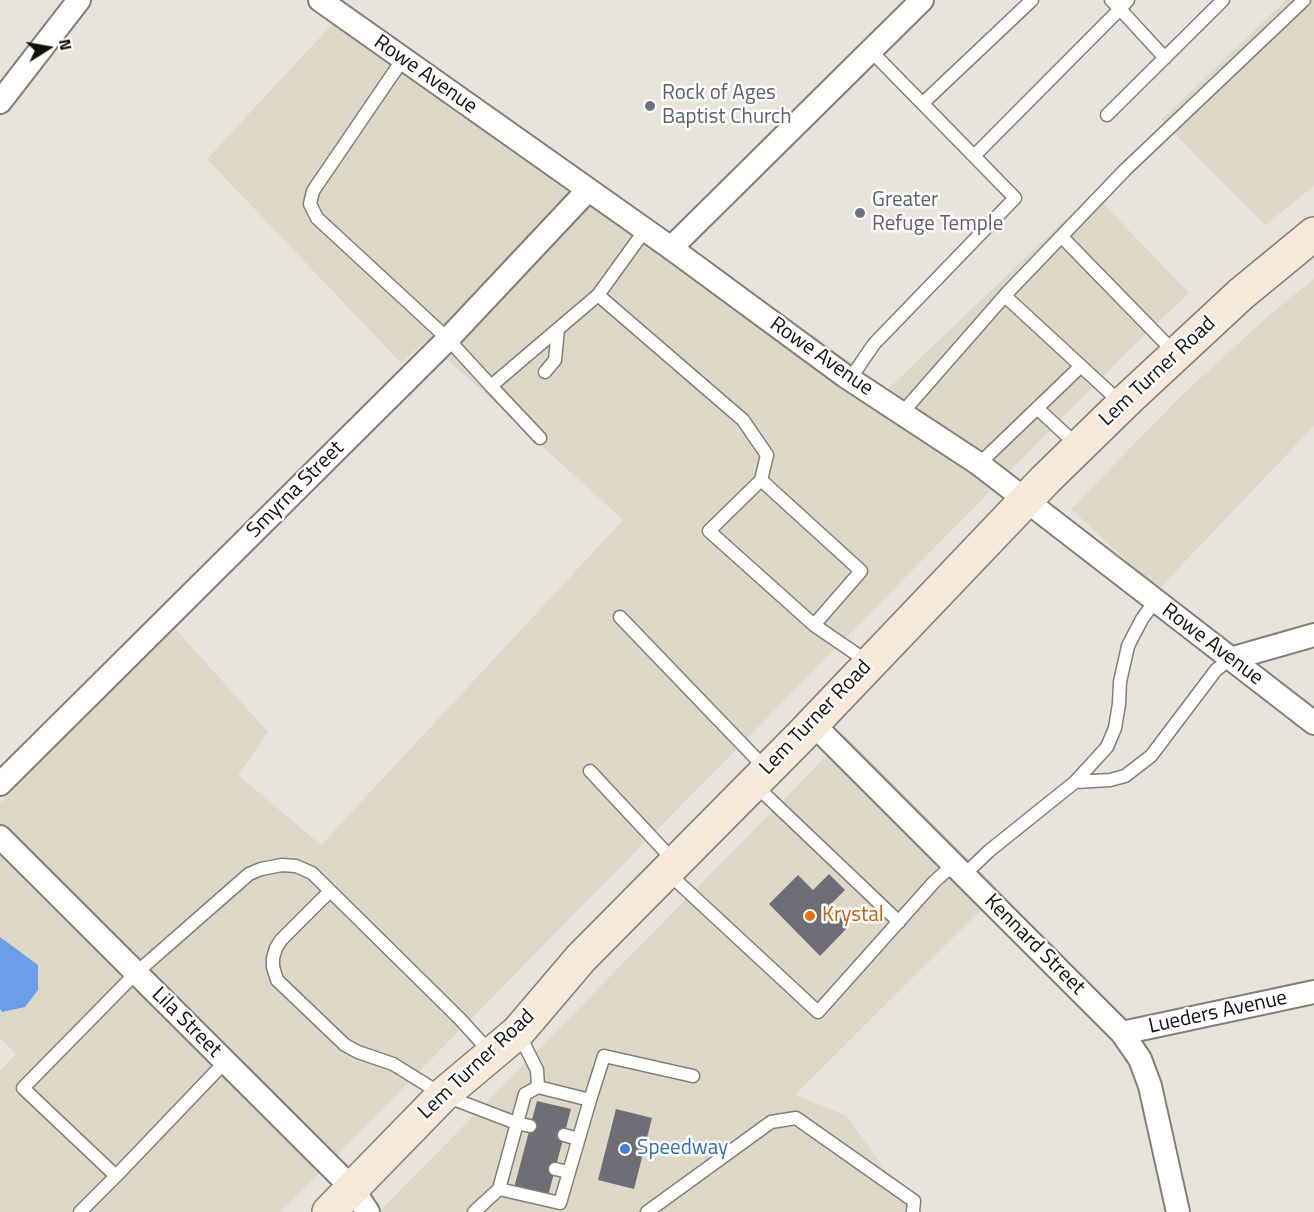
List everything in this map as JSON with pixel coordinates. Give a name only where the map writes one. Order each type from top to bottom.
[{"type":"main road","name":"Lem Turner Road","points":[[329,1212],[360,1200],[443,1095],[518,1032],[581,958],[760,777],[1026,499],[1122,404],[1241,294],[1314,234]]},
{"type":"street","points":[[0,102],[79,0]]},
{"type":"street","name":"Rowe Avenue","points":[[320,0],[671,248],[850,379],[979,464],[1314,723]]},
{"type":"street","points":[[671,248],[922,0]]},
{"type":"street","name":"Smyrna Street","points":[[0,784],[448,339],[588,190]]},
{"type":"street","points":[[1230,659],[1314,635]]},
{"type":"street","name":"Kennard Street","points":[[812,723],[1122,1033],[1140,1059],[1150,1086],[1178,1212]]},
{"type":"street","name":"Lila Street","points":[[0,837],[360,1200]]},
{"type":"street","name":"Lueders Avenue","points":[[1122,1033],[1314,992]]},
{"type":"lane","points":[[923,103],[1032,0]]},
{"type":"lane","points":[[1107,115],[1223,0]]},
{"type":"lane","points":[[902,413],[1005,296],[1125,170],[1304,0]]},
{"type":"lane","points":[[974,156],[1120,3],[1165,58]]},
{"type":"lane","points":[[850,379],[874,344],[1015,198],[871,51]]},
{"type":"lane","points":[[403,59],[313,191],[310,204],[318,218],[448,339],[491,386],[516,403],[540,438]]},
{"type":"lane","points":[[491,386],[598,295],[645,230]]},
{"type":"lane","points":[[1062,237],[1176,354]]},
{"type":"lane","points":[[598,295],[743,420],[767,455],[761,480],[709,531],[814,625],[869,663]]},
{"type":"lane","points":[[1005,296],[1122,404]]},
{"type":"lane","points":[[545,372],[555,360],[558,329]]},
{"type":"lane","points":[[979,464],[1081,366]]},
{"type":"lane","points":[[1037,408],[1079,447]]},
{"type":"lane","points":[[761,480],[861,571],[814,625]]},
{"type":"lane","points":[[590,771],[671,867],[818,1012],[934,882],[959,870],[989,851],[1075,782],[1107,747],[1115,728],[1120,682],[1128,646],[1142,619],[1155,601]]},
{"type":"lane","points":[[620,617],[760,777],[786,817],[899,922]]},
{"type":"lane","points":[[1075,782],[1110,780],[1125,776],[1151,756],[1216,670],[1230,659]]},
{"type":"lane","points":[[116,1176],[23,1088],[136,973],[249,874],[261,869],[282,865],[296,866],[312,873],[460,1019],[492,1054]]},
{"type":"lane","points":[[330,891],[281,940],[276,948],[273,967],[277,980],[345,1045],[393,1064],[443,1095],[516,1123],[530,1126]]},
{"type":"lane","points":[[518,1032],[537,1070],[538,1087]]},
{"type":"lane","points":[[499,1189],[560,1203],[604,1056],[693,1076]]},
{"type":"lane","points":[[80,1212],[225,1062]]},
{"type":"lane","points":[[474,1212],[499,1189],[525,1094],[538,1087],[590,1100]]},
{"type":"lane","points":[[647,1212],[771,1122],[795,1118],[914,1201],[913,1212]]},
{"type":"lane","points":[[564,1135],[578,1139]]},
{"type":"lane","points":[[507,1158],[521,1161]]},
{"type":"lane","points":[[555,1169],[569,1172]]},
{"type":"shaded area","points":[[1286,0],[1314,0],[1314,186],[1265,225],[1161,120]]},
{"type":"shaded area","points":[[349,6],[888,389],[1093,193],[1189,293],[1133,346],[281,1212],[0,1212],[0,1071],[16,1054],[0,1038],[0,803],[172,625],[268,732],[238,775],[321,845],[623,520],[426,340],[401,363],[207,159]]},
{"type":"shaded area","points":[[1314,279],[1314,426],[1158,590],[1071,509],[1183,394],[1267,317]]},
{"type":"shaded area","points":[[846,736],[1000,891],[795,1095],[847,1116],[914,1212],[379,1212]]},
{"type":"water","points":[[0,937],[38,965],[38,990],[25,1007],[2,1012],[0,1009]]},
{"type":"building","name":"Krystal","points":[[829,874],[845,890],[829,906],[849,926],[820,956],[769,904],[798,875],[813,890]]},
{"type":"building","points":[[537,1101],[571,1109],[548,1196],[514,1188]]},
{"type":"building","name":"Speedway","points":[[616,1109],[652,1118],[634,1189],[598,1180]]},
{"type":"place","name":"Rock of Ages Baptist Church","points":[[650,106]]},
{"type":"place","name":"Greater Refuge Temple","points":[[860,213]]},
{"type":"place","name":"Krystal","points":[[810,916]]},
{"type":"place","name":"Speedway","points":[[625,1149]]}]
